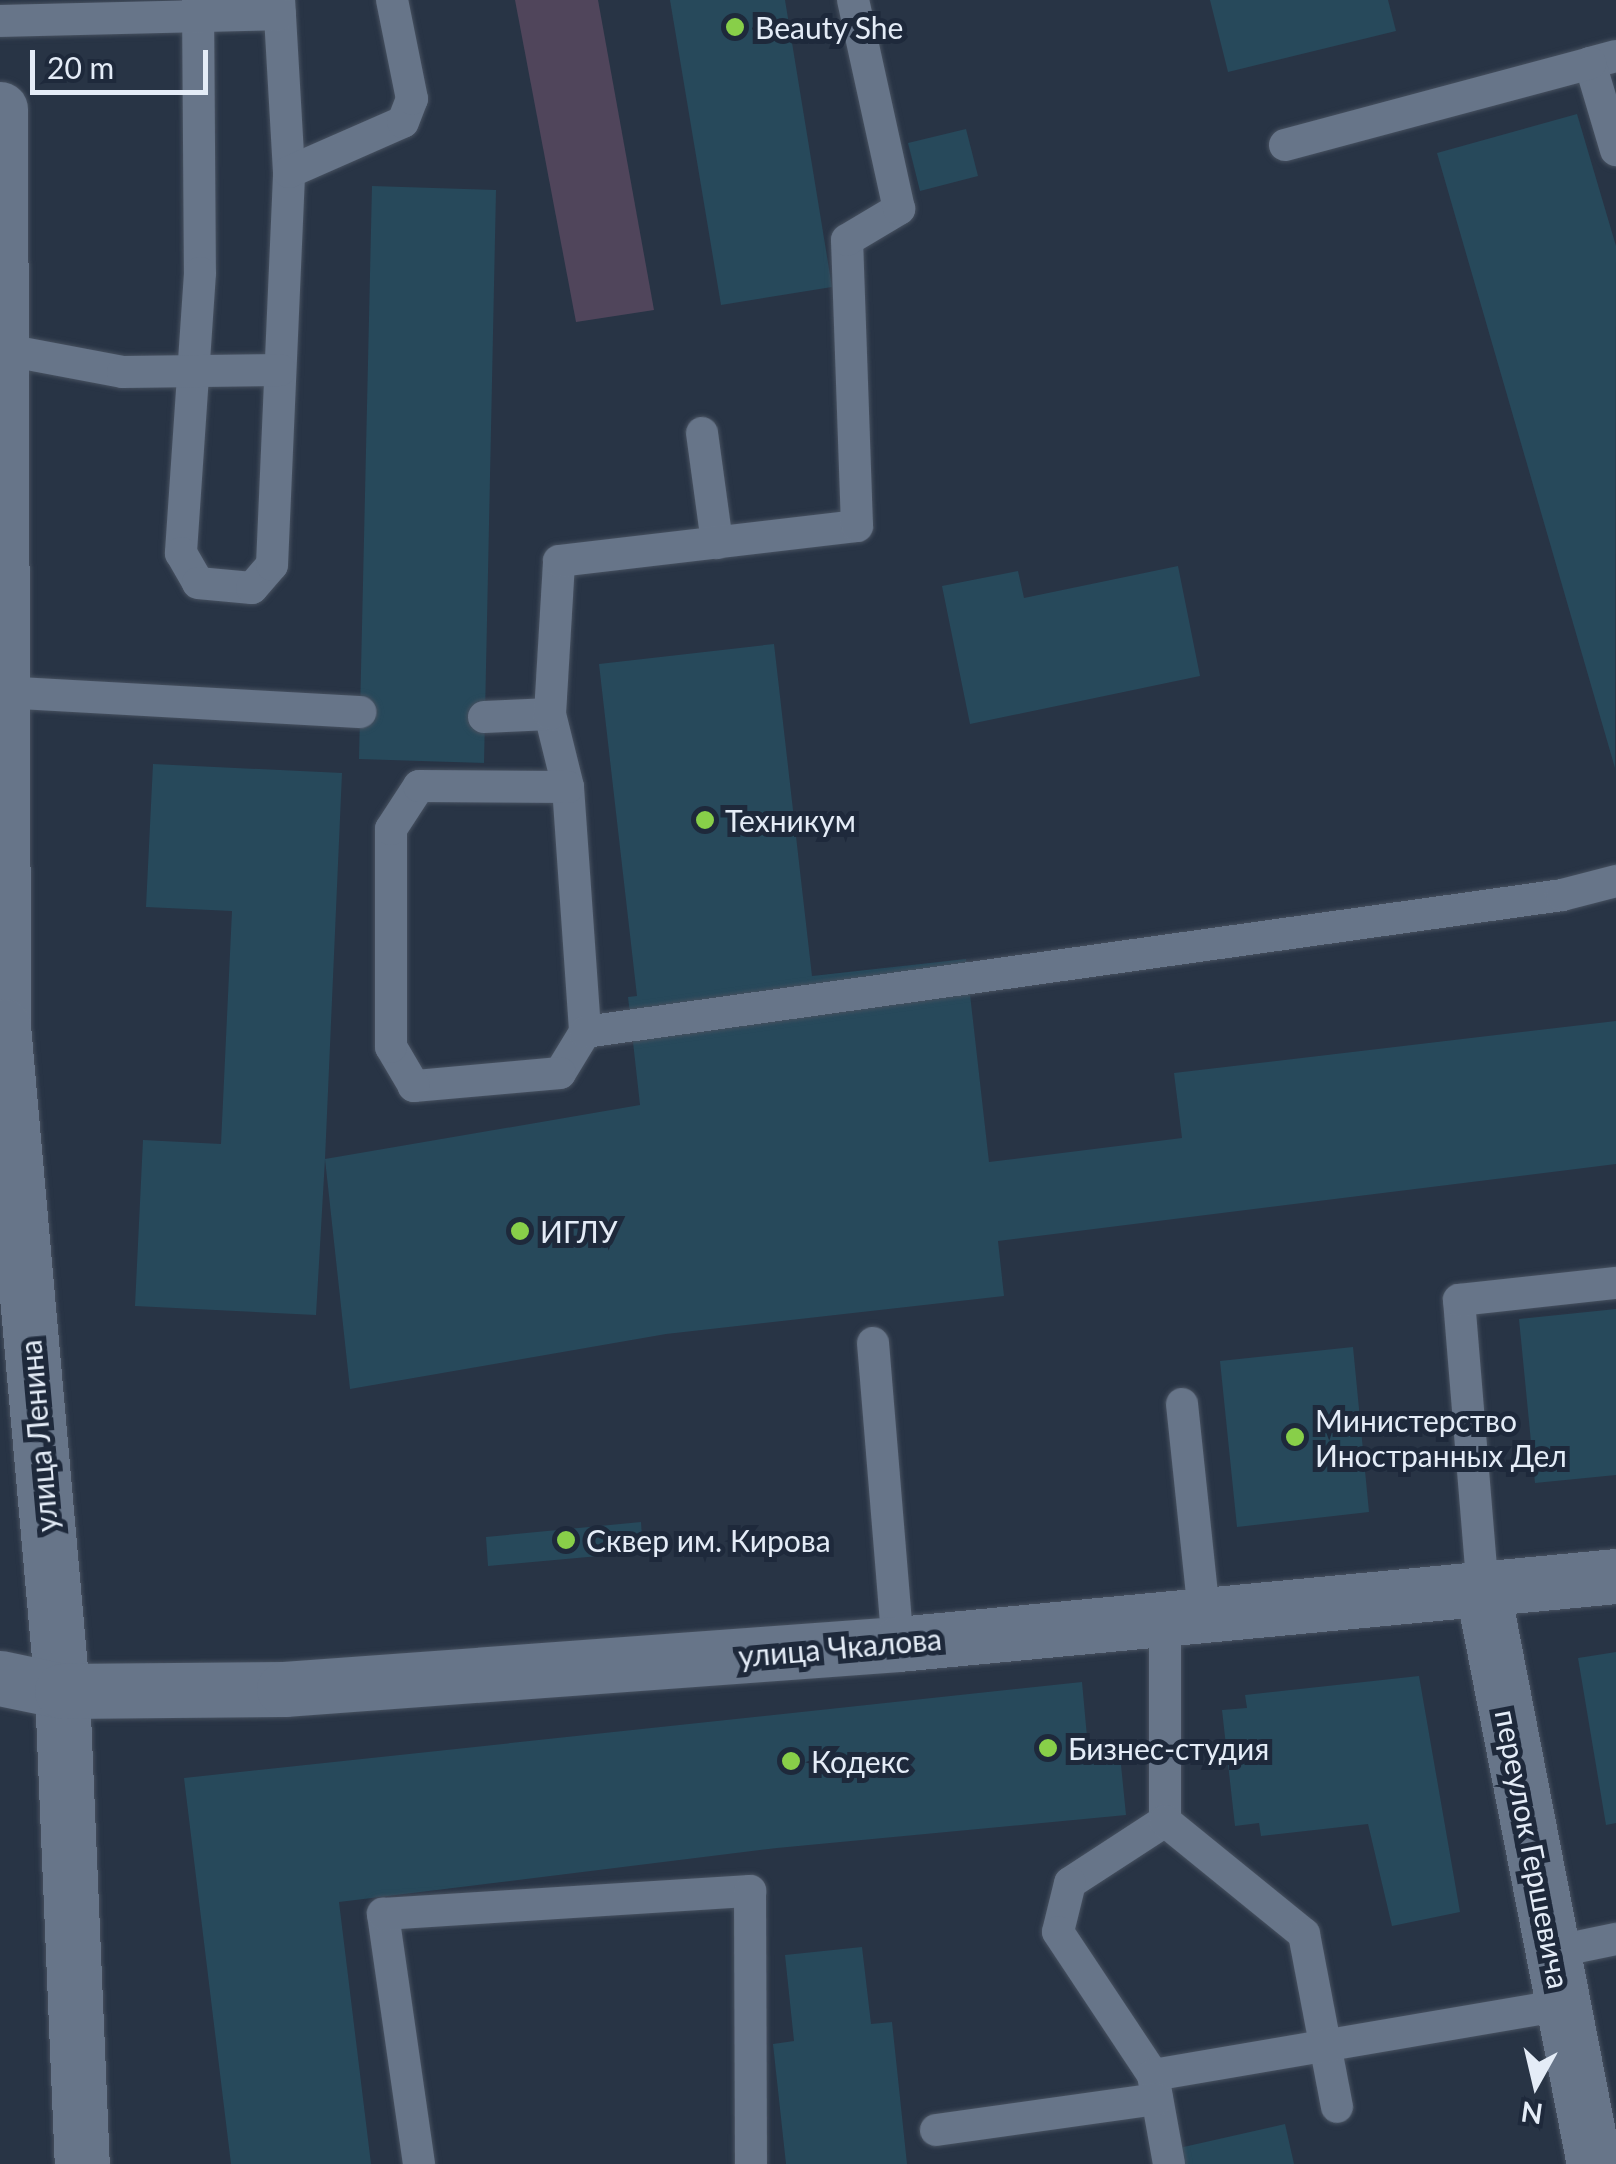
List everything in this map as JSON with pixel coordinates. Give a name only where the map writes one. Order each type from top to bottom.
[{"type":"main road","name":"улица Ленина","points":[[0,109],[3,1095],[62,1691],[82,2164]]},
{"type":"main road","name":"улица Чкалова","points":[[0,1678],[62,1691],[284,1689],[898,1644],[1483,1592],[1616,1576]]},
{"type":"main road","name":"переулок Гершевича","points":[[1483,1592],[1594,2164]]},
{"type":"lane","points":[[289,172],[402,122],[412,100],[392,0]]},
{"type":"lane","points":[[568,786],[419,786],[391,829],[391,1047],[414,1086],[560,1074],[586,1032],[568,786],[550,714],[559,561],[857,526],[847,240],[899,209],[853,0]]},
{"type":"lane","points":[[0,20],[198,8],[280,7],[289,172],[272,566],[252,588],[198,583],[182,553],[196,370],[198,8]]},
{"type":"lane","points":[[1286,145],[1603,60],[1616,150]]},
{"type":"lane","points":[[1,349],[122,372],[280,370]]},
{"type":"lane","points":[[702,433],[717,543]]},
{"type":"lane","points":[[2,692],[360,712]]},
{"type":"lane","points":[[484,716],[550,714]]},
{"type":"lane","points":[[586,1032],[1562,895],[1616,881]]},
{"type":"lane","points":[[1483,1592],[1459,1300],[1616,1282]]},
{"type":"lane","points":[[873,1343],[898,1644]]},
{"type":"lane","points":[[1165,1821],[1184,1616],[1182,1404]]},
{"type":"lane","points":[[1165,1821],[1304,1934],[1337,2107]]},
{"type":"lane","points":[[1165,1821],[1070,1882],[1058,1932],[1155,2087],[1170,2164]]},
{"type":"lane","points":[[419,2164],[384,1914],[750,1891],[751,2164]]},
{"type":"lane","points":[[1552,1952],[1616,1939]]},
{"type":"lane","points":[[936,2130],[1155,2087],[1325,2046],[1563,2005]]},
{"type":"shaded area","points":[[515,0],[598,0],[654,310],[576,322]]},
{"type":"building","points":[[670,0],[785,0],[832,287],[721,305]]},
{"type":"building","points":[[1210,0],[1388,0],[1396,31],[1228,72]]},
{"type":"building","points":[[1577,114],[1616,246],[1615,768],[1437,153]]},
{"type":"building","points":[[966,129],[978,176],[920,191],[908,143]]},
{"type":"building","points":[[372,186],[496,190],[484,763],[359,759]]},
{"type":"building","points":[[1178,566],[1200,676],[970,724],[942,586],[1018,571],[1024,598]]},
{"type":"building","points":[[774,644],[812,976],[966,959],[989,1162],[1182,1138],[1174,1073],[1616,1021],[1616,1164],[998,1241],[1004,1296],[666,1334],[350,1389],[325,1159],[640,1105],[628,997],[637,996],[599,664]]},
{"type":"building","points":[[153,764],[342,773],[316,1315],[135,1306],[143,1140],[221,1144],[232,911],[146,907]]},
{"type":"building","points":[[1616,1309],[1616,1475],[1535,1483],[1519,1319]]},
{"type":"building","name":"Министерство Иностранных Дел","points":[[1353,1347],[1369,1512],[1237,1527],[1220,1361]]},
{"type":"building","points":[[641,1522],[643,1552],[488,1566],[486,1537]]},
{"type":"building","points":[[1616,1652],[1616,1823],[1606,1825],[1578,1658]]},
{"type":"building","points":[[1419,1676],[1460,1912],[1392,1926],[1368,1824],[1261,1836],[1259,1823],[1235,1826],[1222,1710],[1247,1708],[1245,1695]]},
{"type":"building","points":[[1082,1682],[1088,1748],[1119,1745],[1126,1815],[777,1848],[339,1902],[371,2164],[231,2164],[184,1778]]},
{"type":"building","points":[[862,1947],[871,2024],[892,2022],[907,2164],[786,2164],[773,2044],[794,2041],[785,1955]]},
{"type":"building","points":[[1285,2124],[1294,2164],[1183,2164],[1179,2148]]},
{"type":"place","name":"Beauty She","points":[[735,27]]},
{"type":"place","name":"Техникум","points":[[705,820]]},
{"type":"place","name":"ИГЛУ","points":[[520,1231]]},
{"type":"place","name":"Министерство Иностранных Дел","points":[[1295,1437]]},
{"type":"place","name":"Сквер им. Кирова","points":[[566,1540]]},
{"type":"place","name":"Бизнес-студия","points":[[1048,1748]]},
{"type":"place","name":"Кодекс","points":[[791,1761]]}]
